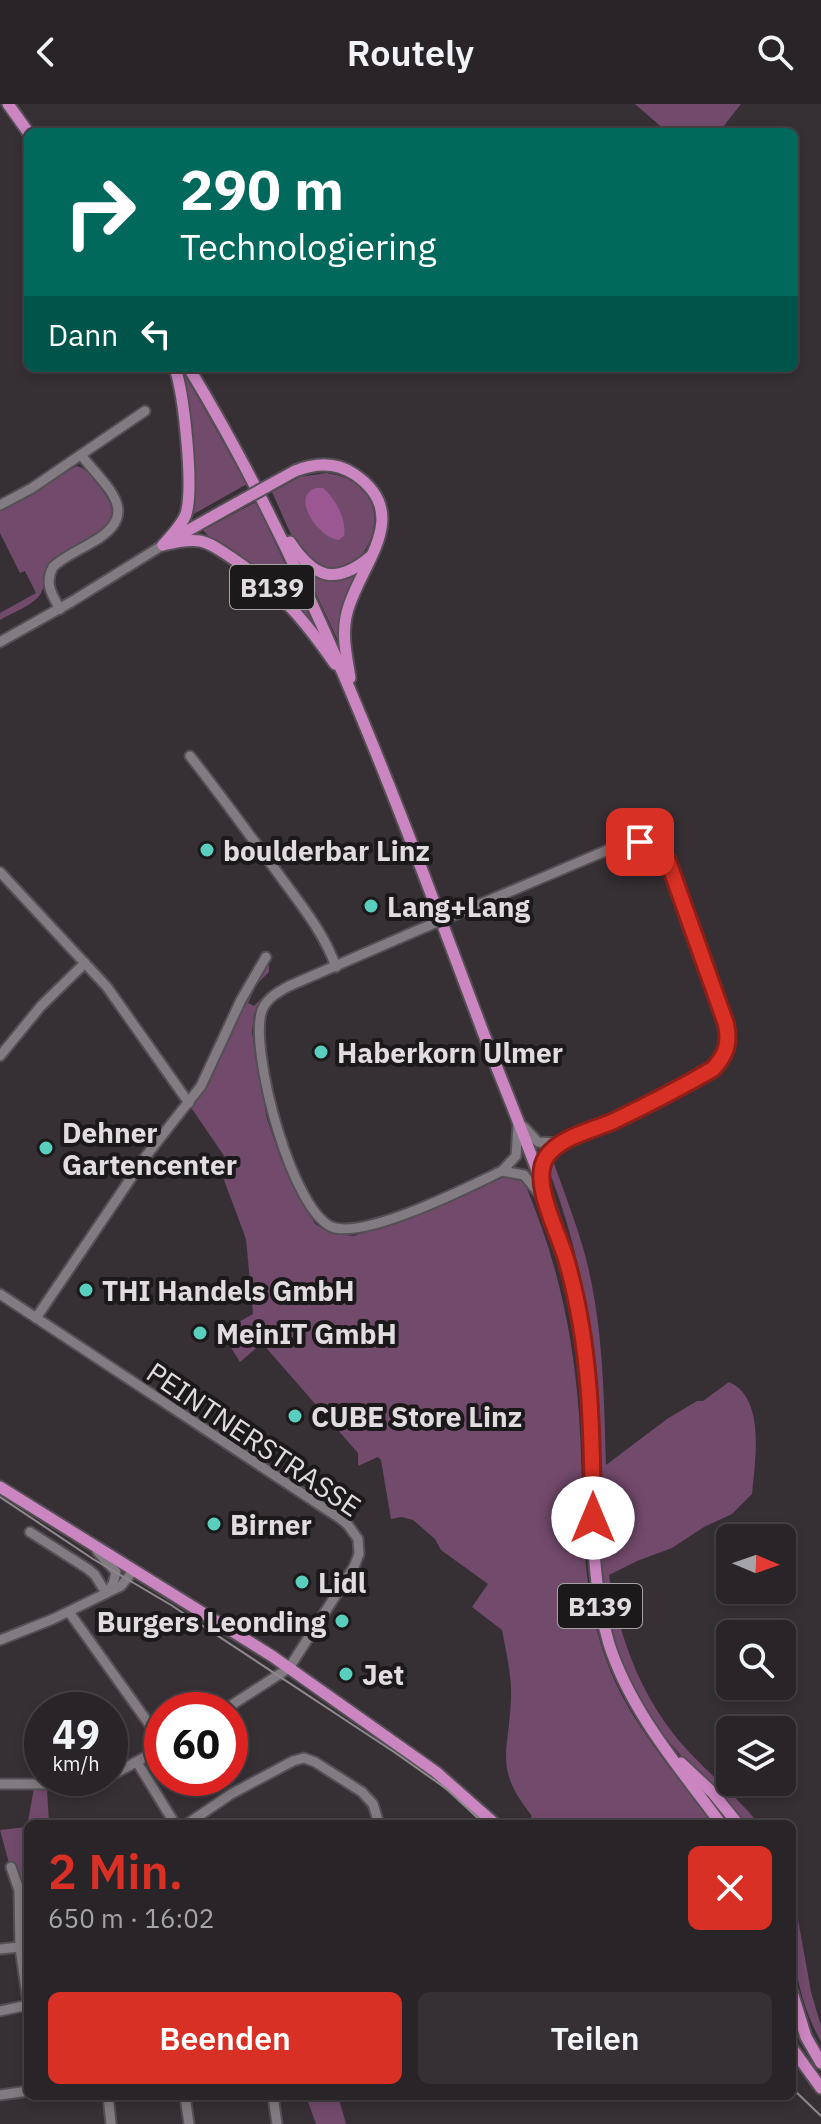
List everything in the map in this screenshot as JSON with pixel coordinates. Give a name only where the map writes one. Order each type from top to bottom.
[{"type":"main road","points":[[8,104],[25,128]]},
{"type":"main road","points":[[163,545],[182,521],[187,506],[185,425],[176,372]]},
{"type":"main road","name":"B139","points":[[191,372],[263,500],[303,560],[318,572],[344,574],[373,554]]},
{"type":"main road","name":"B139","points":[[163,545],[295,471],[312,465],[332,465],[362,480],[376,498],[381,535],[345,619],[345,646],[353,697]]},
{"type":"main road","name":"B139","points":[[263,500],[353,697],[512,1109],[571,1276],[585,1343],[592,1418],[595,1574],[610,1646],[628,1690],[689,1784],[718,1820]]},
{"type":"main road","name":"B139","points":[[163,545],[189,540],[206,543],[260,578],[283,597],[308,625],[348,685]]},
{"type":"main road","points":[[0,1487],[289,1668],[436,1772],[490,1820]]},
{"type":"main road","name":"B139","points":[[668,1752],[713,1793],[735,1820]]},
{"type":"main road","points":[[796,2013],[821,2063]]},
{"type":"main road","points":[[796,2054],[821,2088]]},
{"type":"street","points":[[0,505],[32,488],[145,411]]},
{"type":"street","points":[[60,609],[49,589],[48,581],[53,567],[111,531],[118,518],[117,503],[81,455]]},
{"type":"street","points":[[0,642],[163,545]]},
{"type":"street","points":[[190,756],[312,920],[336,967]]},
{"type":"street","points":[[518,1125],[516,1156],[502,1171],[368,1226],[334,1228],[314,1214],[281,1143],[261,1049],[259,1021],[267,1001],[275,994],[416,931],[617,846],[640,842],[651,845],[661,852],[673,871],[722,1011],[728,1045],[723,1058],[713,1069],[615,1120],[561,1143],[544,1161],[540,1184]]},
{"type":"street","points":[[0,872],[107,987],[189,1103]]},
{"type":"street","points":[[36,1318],[146,1156],[201,1086],[241,1000],[266,957]]},
{"type":"street","points":[[0,1056],[41,1006],[85,963]]},
{"type":"street","points":[[512,1109],[538,1142],[561,1143]]},
{"type":"street","points":[[502,1171],[524,1175],[548,1205]]},
{"type":"street","name":"PEINTNERSTRASSE","points":[[0,1294],[341,1519],[355,1532],[359,1546],[354,1567],[289,1668]]},
{"type":"street","points":[[30,1532],[88,1569],[106,1593]]},
{"type":"street","points":[[92,1546],[116,1572],[113,1584],[106,1593]]},
{"type":"street","points":[[0,1640],[69,1612],[121,1586],[133,1571]]},
{"type":"street","points":[[69,1612],[144,1719]]},
{"type":"street","points":[[248,1694],[289,1668]]},
{"type":"street","points":[[128,1767],[144,1757]]},
{"type":"street","points":[[193,1820],[231,1794],[288,1763],[304,1758],[362,1792],[373,1804],[378,1820]]},
{"type":"street","points":[[137,1762],[173,1820]]},
{"type":"street","points":[[0,1784],[24,1784]]},
{"type":"street","points":[[0,1949],[23,1942],[19,1890],[11,1867]]},
{"type":"street","points":[[0,2011],[24,2005]]},
{"type":"street","points":[[0,2095],[24,2092]]},
{"type":"street","points":[[108,2100],[111,2124]]},
{"type":"street","points":[[186,2100],[189,2124]]},
{"type":"street","points":[[274,2100],[277,2124]]},
{"type":"shaded area","points":[[635,104],[741,104],[722,128],[662,128]]},
{"type":"shaded area","points":[[179,372],[183,372],[247,484],[192,515],[192,459]]},
{"type":"shaded area","points":[[77,466],[91,476],[111,505],[112,517],[108,526],[54,560],[38,597],[0,620],[0,613],[36,593],[25,571],[20,573],[0,533],[0,508]]},
{"type":"shaded area","points":[[326,473],[354,483],[370,499],[374,519],[370,540],[359,557],[344,568],[326,570],[301,551],[272,492],[300,477]]},
{"type":"shaded area","points":[[323,488],[339,509],[344,536],[339,540],[324,533],[306,508],[308,493]]},
{"type":"shaded area","points":[[256,502],[315,628],[279,587],[227,552],[203,530]]},
{"type":"shaded area","points":[[305,570],[332,581],[359,572],[343,606],[339,643]]},
{"type":"shaded area","points":[[264,965],[269,965],[269,972],[256,985],[248,1003],[254,1006],[268,992],[279,988],[262,1000],[254,1014],[252,1032],[256,1059],[267,1119],[281,1160],[315,1224],[330,1233],[354,1236],[507,1176],[519,1178],[525,1184],[555,1269],[573,1354],[579,1414],[584,1540],[597,1632],[616,1684],[640,1726],[710,1820],[529,1820],[532,1816],[512,1785],[506,1760],[511,1689],[502,1630],[472,1607],[488,1584],[441,1550],[435,1539],[413,1520],[402,1517],[391,1519],[381,1460],[378,1457],[358,1466],[358,1453],[262,1343],[240,1362],[221,1332],[253,1314],[246,1239],[224,1180],[233,1169],[190,1106],[205,1085]]},
{"type":"shaded area","points":[[552,1158],[584,1251],[595,1304],[606,1465],[667,1419],[697,1401],[703,1401],[729,1382],[741,1390],[753,1416],[756,1448],[752,1494],[732,1514],[704,1527],[672,1548],[609,1575],[620,1624],[636,1670],[673,1734],[716,1778],[716,1790],[668,1741],[654,1721],[635,1689],[613,1635],[602,1569],[598,1398],[592,1339],[582,1282],[548,1168]]},
{"type":"shaded area","points":[[33,1796],[47,1796],[49,1820],[28,1820]]},
{"type":"shaded area","points":[[722,1796],[734,1796],[755,1820],[744,1820]]},
{"type":"shaded area","points":[[24,1827],[24,1898],[13,1861],[9,1863],[0,1830]]},
{"type":"shaded area","points":[[796,1908],[811,1992],[821,2026],[821,2042],[799,1984]]},
{"type":"shaded area","points":[[307,2100],[339,2100],[346,2124],[316,2124]]},
{"type":"tram line","points":[[0,1497],[394,1752],[448,1790],[480,1820]]},
{"type":"tram line","points":[[796,2092],[821,2116]]},
{"type":"place","name":"boulderbar Linz","points":[[207,850]]},
{"type":"place","name":"Lang+Lang","points":[[371,906]]},
{"type":"place","name":"Haberkorn Ulmer","points":[[321,1052]]},
{"type":"place","name":"Dehner Gartencenter","points":[[46,1148]]},
{"type":"place","name":"THI Handels GmbH","points":[[86,1290]]},
{"type":"place","name":"MeinIT GmbH","points":[[200,1333]]},
{"type":"place","name":"CUBE Store Linz","points":[[295,1416]]},
{"type":"place","name":"Birner","points":[[214,1524]]},
{"type":"place","name":"Lidl","points":[[302,1582]]},
{"type":"place","name":"Burgers Leonding","points":[[342,1621]]},
{"type":"place","name":"Jet","points":[[346,1674]]},
{"type":"route","points":[[593,1518],[591,1406],[585,1343],[571,1276],[540,1184],[544,1161],[561,1143],[615,1120],[713,1069],[723,1058],[728,1045],[726,1024],[668,861],[651,845],[640,842]]}]
